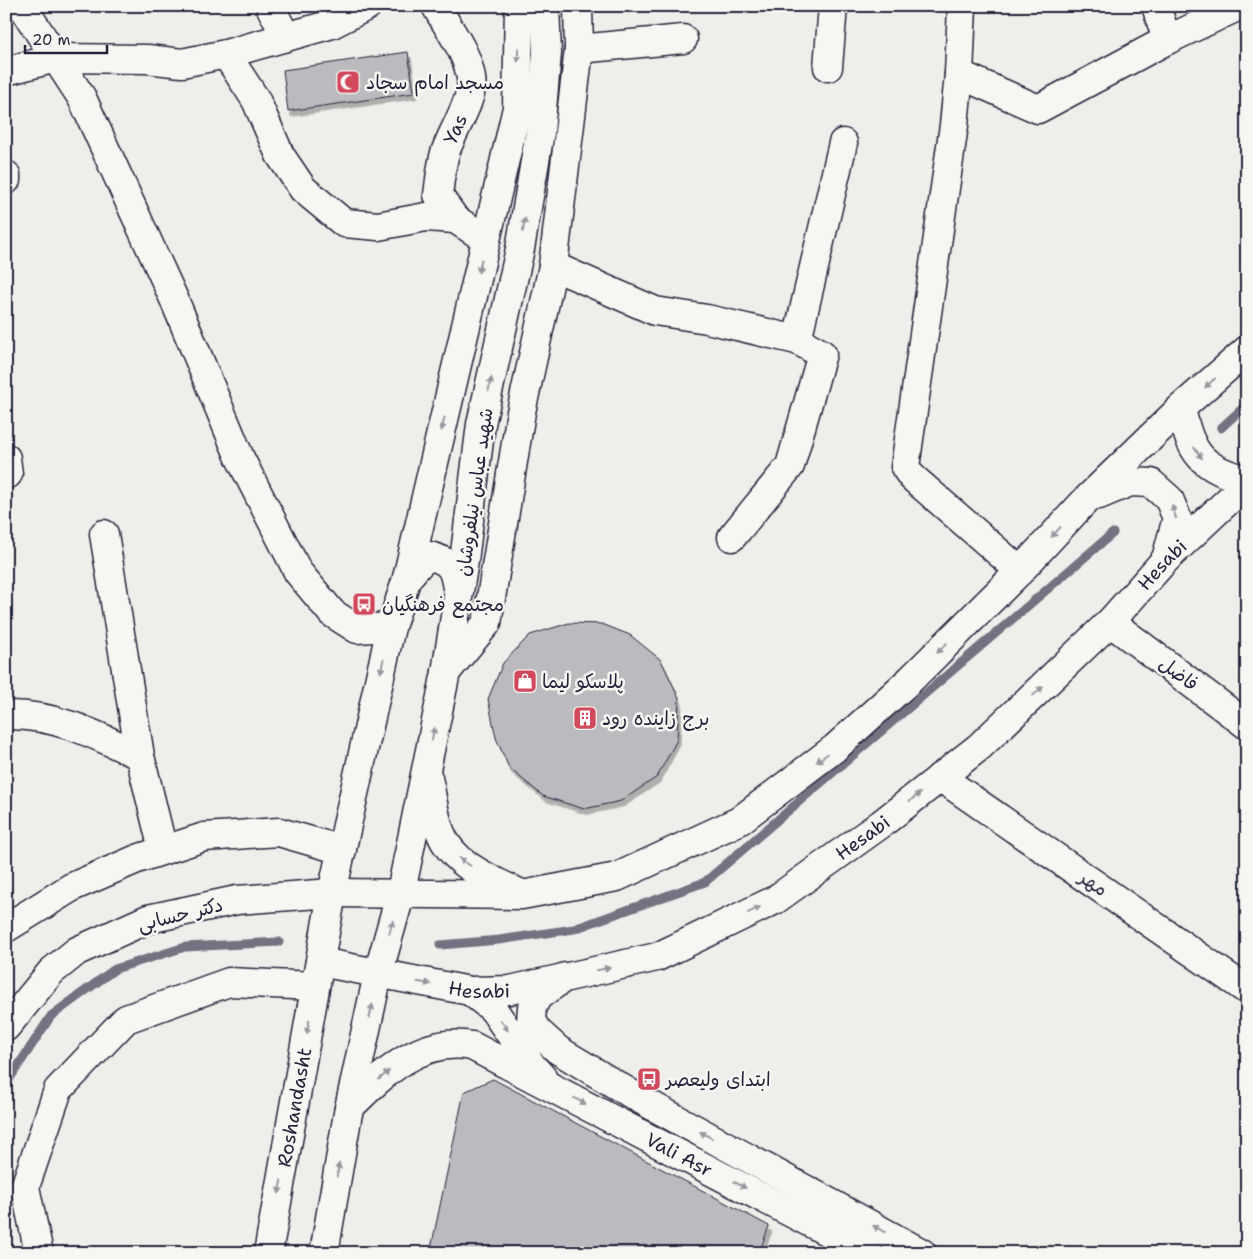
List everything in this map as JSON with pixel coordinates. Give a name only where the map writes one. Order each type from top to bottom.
[{"type":"street","points":[[22,6],[82,98],[174,299],[240,458],[298,572],[332,613],[357,629],[391,627]]},
{"type":"street","points":[[270,6],[286,38]]},
{"type":"street","points":[[6,71],[56,58],[147,59],[182,63],[226,54],[332,24],[367,6]]},
{"type":"street","name":"Yas","points":[[436,6],[465,56],[472,80],[468,102],[452,132],[444,156],[438,194],[455,219],[486,240]]},
{"type":"street","name":"شهید عباس نیلفروشان","points":[[318,974],[332,893],[391,627],[407,578],[517,108],[520,6]]},
{"type":"street","name":"شهید عباس نیلفروشان","points":[[378,974],[401,892],[446,672],[481,424],[520,249],[540,132],[547,53],[545,6]]},
{"type":"street","points":[[446,672],[487,623],[521,412],[553,266],[579,50],[578,6]]},
{"type":"street","points":[[828,67],[833,6]]},
{"type":"street","points":[[962,6],[959,74],[954,124],[904,467],[912,477],[1020,571]]},
{"type":"street","points":[[1156,6],[1167,40]]},
{"type":"street","points":[[959,74],[1038,109],[1167,40],[1239,6]]},
{"type":"street","points":[[579,50],[683,39]]},
{"type":"street","points":[[226,54],[256,100],[280,155],[303,189],[344,223],[378,226],[426,217],[455,219]]},
{"type":"street","points":[[797,340],[843,143]]},
{"type":"street","points":[[6,175],[6,180]]},
{"type":"street","points":[[553,266],[655,311],[707,319],[797,340],[822,354],[790,466],[732,537]]},
{"type":"street","points":[[401,892],[522,895],[618,877],[739,821],[835,748],[911,679],[1020,571],[1085,501],[1182,408],[1247,350]]},
{"type":"street","points":[[1182,408],[1189,440],[1204,461],[1223,474],[1247,482]]},
{"type":"street","points":[[1085,501],[1130,482],[1151,484],[1169,499],[1177,518],[1166,559]]},
{"type":"street","name":"Hesabi","points":[[39,1253],[25,1186],[58,1090],[126,1019],[229,982],[318,974],[378,974],[470,991],[510,990],[657,957],[775,900],[881,824],[979,747],[1110,622],[1166,559],[1247,482]]},
{"type":"street","points":[[104,534],[140,756],[163,850]]},
{"type":"street","points":[[407,578],[421,562],[430,556],[445,560],[454,572],[458,597]]},
{"type":"street","name":"فاضل","points":[[1110,622],[1247,725]]},
{"type":"street","points":[[6,715],[22,715],[68,723],[140,756]]},
{"type":"street","points":[[426,769],[440,832],[458,857],[486,877],[522,895]]},
{"type":"street","name":"مهر","points":[[940,776],[1247,990]]},
{"type":"street","points":[[6,928],[72,887],[137,859],[204,837],[279,832],[342,850]]},
{"type":"street","name":"دکتر حسابی","points":[[6,1027],[51,972],[77,951],[148,919],[237,900],[332,893],[401,892]]},
{"type":"street","name":"Roshandasht","points":[[268,1253],[318,974]]},
{"type":"street","points":[[324,1253],[349,1108],[378,974]]},
{"type":"street","name":"Vali Asr","points":[[565,977],[538,996],[532,1008],[531,1020],[538,1032],[558,1050],[638,1098],[922,1253]]},
{"type":"street","points":[[470,991],[492,1009],[532,1066],[550,1085]]},
{"type":"street","name":"Vali Asr","points":[[349,1108],[386,1072],[407,1058],[438,1046],[460,1044],[472,1046],[491,1054],[868,1253]]},
{"type":"building","name":"مسجد امام سجاد","points":[[408,52],[414,93],[288,111],[283,70]]},
{"type":"building","name":"برج زاینده رود","points":[[569,623],[602,624],[630,635],[661,660],[679,698],[677,740],[657,777],[621,801],[584,809],[543,796],[509,768],[496,738],[488,699],[503,663],[530,635]]},
{"type":"building","points":[[493,1079],[769,1226],[759,1253],[430,1253],[464,1092]]},
{"type":"waterway","points":[[1221,428],[1247,404]]},
{"type":"waterway","points":[[440,945],[499,940],[574,929],[705,882],[1113,533]]},
{"type":"waterway","points":[[6,1084],[51,1016],[115,969],[185,947],[279,942]]},
{"type":"place","name":"مسجد امام سجاد","points":[[348,82]]},
{"type":"place","name":"مجتمع فرهنگیان","points":[[364,604]]},
{"type":"place","name":"پلاسکو لیما","points":[[525,681]]},
{"type":"place","name":"برج زاینده رود","points":[[585,718]]},
{"type":"place","name":"ابتدای ولیعصر","points":[[649,1079]]}]
